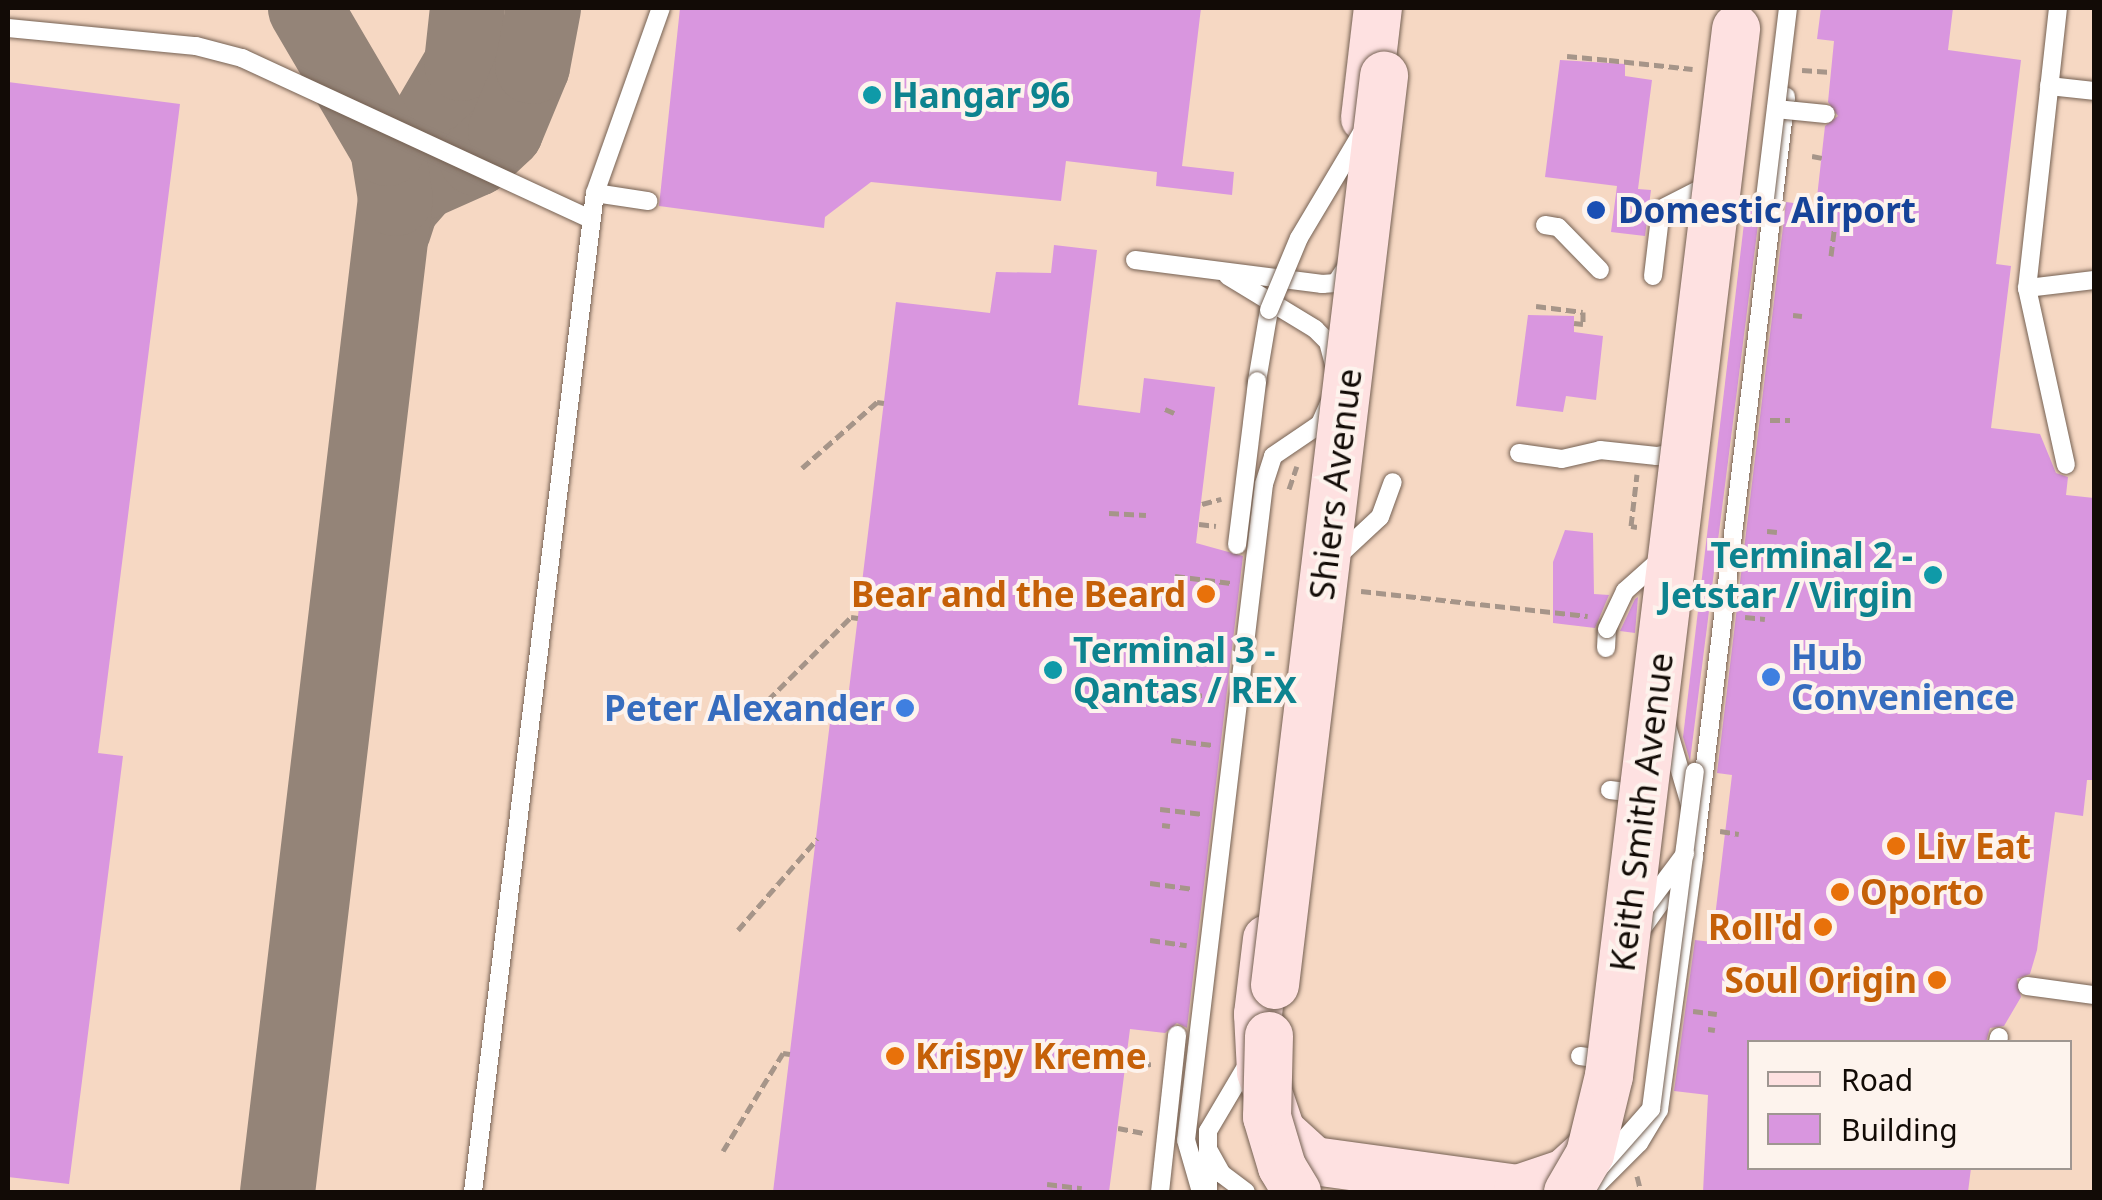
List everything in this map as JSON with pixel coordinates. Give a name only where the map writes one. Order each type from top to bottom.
[{"type":"street","name":"Shiers Avenue","points":[[1378,8],[1347,266],[1339,404],[1258,1014],[1260,1072],[1272,1113],[1292,1144],[1324,1165],[1497,1188],[1540,1186],[1585,1158],[1608,1071]]},
{"type":"street","name":"Shiers Avenue","points":[[1297,1192],[1273,1144],[1265,1077],[1335,589],[1392,8]]},
{"type":"street","name":"Keith Smith Avenue","points":[[1584,1186],[1601,1119],[1634,931],[1676,521],[1739,8]]},
{"type":"street","name":"Keith Smith Avenue","points":[[1608,1071],[1634,931],[1676,784],[1666,722],[1702,423],[1749,185],[1753,8]]},
{"type":"lane","points":[[473,1192],[595,193],[661,8]]},
{"type":"lane","points":[[1584,1186],[1650,1109],[1696,830],[1790,69],[1780,8]]},
{"type":"lane","points":[[1654,276],[1661,208],[1749,185],[1776,109],[1788,8]]},
{"type":"lane","points":[[2058,8],[2028,288],[2066,465]]},
{"type":"lane","points":[[8,28],[196,46],[242,58],[591,219]]},
{"type":"lane","points":[[1237,545],[1269,310],[1300,238],[1367,124],[1384,76]]},
{"type":"lane","points":[[2049,86],[2094,92]]},
{"type":"lane","points":[[1776,109],[1826,114]]},
{"type":"lane","points":[[595,193],[648,200]]},
{"type":"lane","points":[[1545,225],[1558,227],[1600,270]]},
{"type":"lane","points":[[1134,260],[1330,284],[1347,266]]},
{"type":"lane","points":[[1204,1192],[1188,1162],[1192,1096],[1268,468],[1279,450],[1320,424],[1339,404],[1328,342],[1314,329],[1220,272]]},
{"type":"lane","points":[[2028,288],[2094,280]]},
{"type":"lane","points":[[1519,453],[1669,455],[1690,446],[1702,423]]},
{"type":"lane","points":[[1335,589],[1340,552],[1380,516],[1392,482]]},
{"type":"lane","points":[[1604,631],[1625,591],[1664,555],[1676,521]]},
{"type":"lane","points":[[1666,722],[1696,830]]},
{"type":"lane","points":[[1584,1186],[1659,1110],[1690,855],[1676,784],[1610,790]]},
{"type":"lane","points":[[1634,931],[1690,855]]},
{"type":"lane","points":[[2026,986],[2094,995]]},
{"type":"lane","points":[[1204,1192],[1206,1144],[1214,1120],[1243,1078],[1258,1014]]},
{"type":"lane","points":[[1160,1192],[1177,1035]]},
{"type":"lane","name":"Keith Smith Avenue","points":[[1584,1186],[1608,1071]]},
{"type":"lane","points":[[1192,1096],[1206,1144],[1222,1174],[1246,1192]]},
{"type":"lane","points":[[1584,1186],[1590,1192]]},
{"type":"lane","points":[[1584,1186],[1608,1192]]},
{"type":"path","points":[[1567,56],[1609,63]]},
{"type":"path","points":[[1790,69],[1831,72]]},
{"type":"path","points":[[1812,156],[1822,158]]},
{"type":"path","points":[[1831,256],[1835,221]]},
{"type":"path","points":[[1536,306],[1583,312],[1583,324],[1574,324]]},
{"type":"path","points":[[1793,314],[1802,316]]},
{"type":"path","points":[[802,468],[877,402],[884,403]]},
{"type":"path","points":[[1109,513],[1146,515]]},
{"type":"path","points":[[1767,531],[1776,532]]},
{"type":"path","points":[[1174,576],[1252,585]]},
{"type":"path","points":[[1335,589],[1504,606],[1604,631]]},
{"type":"path","points":[[1503,614],[1504,606]]},
{"type":"path","points":[[768,700],[851,618],[858,618]]},
{"type":"path","points":[[1177,692],[1218,698]]},
{"type":"path","points":[[1171,740],[1233,748]]},
{"type":"path","points":[[1160,809],[1203,814]]},
{"type":"path","points":[[1162,825],[1170,826]]},
{"type":"path","points":[[738,930],[817,840]]},
{"type":"path","points":[[1150,883],[1194,889]]},
{"type":"path","points":[[1150,940],[1210,948]]},
{"type":"path","points":[[723,1152],[783,1053],[790,1054]]},
{"type":"path","points":[[1047,1184],[1082,1188]]},
{"type":"shaded area","points":[[8,8],[2094,8],[2094,1192],[8,1192]]},
{"type":"building","name":"Hangar 96","points":[[680,8],[1201,8],[1182,166],[1234,172],[1232,195],[1156,186],[1157,172],[1066,161],[1061,201],[871,182],[825,217],[824,228],[659,206]]},
{"type":"building","name":"Terminal 2 - Jetstar / Virgin","points":[[1821,8],[1953,8],[1948,50],[2021,60],[1996,264],[2011,266],[1991,428],[2040,434],[2056,473],[2068,477],[2066,495],[2094,498],[2094,780],[2087,780],[2083,816],[2055,812],[2037,950],[2030,974],[2017,979],[2021,997],[2004,1026],[1990,1028],[1987,1040],[1747,1040],[1747,1170],[1971,1170],[1968,1192],[1703,1192],[1708,1095],[1674,1091],[1695,940],[1712,942],[1732,775],[1717,773],[1786,202],[1816,206],[1825,126],[1838,116],[1828,102],[1834,41],[1817,39]]},
{"type":"building","points":[[1560,60],[1625,64],[1625,76],[1652,80],[1638,189],[1651,190],[1645,236],[1611,232],[1617,186],[1545,177]]},
{"type":"building","points":[[8,82],[180,104],[98,753],[123,756],[69,1184],[8,1177]]},
{"type":"building","points":[[1747,198],[1760,209],[1690,761],[1683,737]]},
{"type":"building","name":"Terminal 3 - Qantas / REX","points":[[1054,245],[1097,250],[1078,405],[1140,413],[1144,378],[1215,387],[1196,543],[1243,556],[1187,1028],[1177,1023],[1165,1033],[1130,1029],[1109,1192],[773,1192],[830,722],[845,723],[896,302],[990,313],[996,272],[1051,273]]},
{"type":"building","points":[[1528,315],[1574,316],[1574,332],[1603,336],[1596,400],[1566,396],[1563,412],[1516,406]]},
{"type":"building","points":[[1565,530],[1593,533],[1594,594],[1609,595],[1595,628],[1553,623],[1553,562]]},
{"type":"building","points":[[1638,597],[1635,633],[1620,631],[1635,599]]},
{"type":"taxiway","points":[[277,1192],[395,198],[387,148],[305,8]]},
{"type":"taxiway","points":[[395,198],[406,157],[461,63],[467,8]]},
{"type":"taxiway","points":[[393,230],[401,206],[422,182],[476,158],[505,131],[532,66],[543,8]]},
{"type":"place","name":"Hangar 96","points":[[872,95]]},
{"type":"place","name":"Domestic Airport","points":[[1596,210]]},
{"type":"place","name":"Terminal 2 - Jetstar / Virgin","points":[[1933,575]]},
{"type":"place","name":"Bear and the Beard","points":[[1206,594]]},
{"type":"place","name":"Terminal 3 - Qantas / REX","points":[[1053,670]]},
{"type":"place","name":"Hub Convenience","points":[[1771,677]]},
{"type":"place","name":"Peter Alexander","points":[[905,708]]},
{"type":"place","name":"Liv Eat","points":[[1896,846]]},
{"type":"place","name":"Oporto","points":[[1840,892]]},
{"type":"place","name":"Roll'd","points":[[1823,927]]},
{"type":"place","name":"Soul Origin","points":[[1937,980]]},
{"type":"place","name":"Krispy Kreme","points":[[895,1056]]}]
